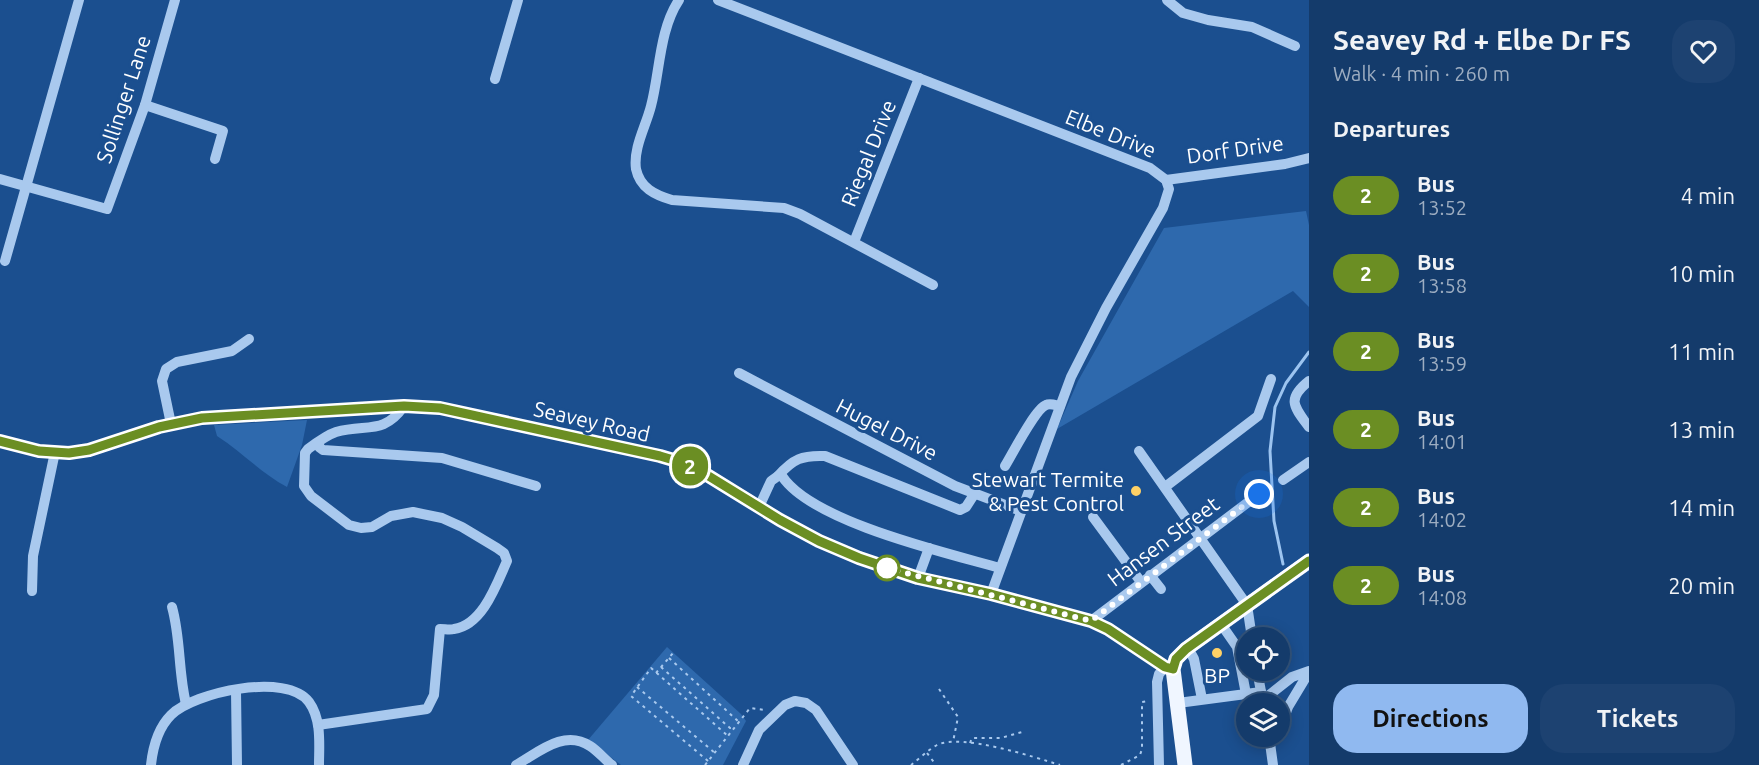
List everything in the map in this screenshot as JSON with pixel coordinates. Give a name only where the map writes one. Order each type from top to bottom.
[{"type":"main road","points":[[1185,765],[1178,703],[1169,668],[1188,648],[1309,561]]},
{"type":"street","points":[[4,261],[79,0]]},
{"type":"street","name":"Sollinger Lane","points":[[25,186],[107,209],[145,105],[175,0]]},
{"type":"street","points":[[495,79],[518,0]]},
{"type":"street","points":[[679,0],[666,28],[651,106],[636,159],[637,170],[646,189],[657,196],[672,200],[784,208],[800,214],[933,285]]},
{"type":"street","name":"Elbe Drive","points":[[718,0],[1150,168],[1166,180],[1169,189],[1163,208],[1101,318],[1071,377],[991,594]]},
{"type":"street","points":[[1167,0],[1183,13],[1208,20],[1252,27],[1295,46]]},
{"type":"street","name":"Riegal Drive","points":[[854,242],[919,78]]},
{"type":"street","points":[[145,105],[223,131],[215,159]]},
{"type":"street","name":"Dorf Drive","points":[[1166,180],[1285,164],[1309,158]]},
{"type":"street","points":[[0,179],[25,186]]},
{"type":"street","points":[[171,424],[162,381],[166,369],[177,362],[232,351],[249,339]]},
{"type":"street","name":"Hugel Drive","points":[[739,373],[955,486],[1021,511]]},
{"type":"street","points":[[1165,487],[1258,416],[1271,379]]},
{"type":"street","points":[[1309,381],[1300,388],[1294,399],[1295,409],[1309,427]]},
{"type":"street","points":[[1005,466],[1043,406],[1048,404],[1060,406]]},
{"type":"street","points":[[318,725],[427,709],[434,695],[440,629],[456,629],[477,616],[489,598],[507,561],[504,553],[462,526],[442,518],[413,512],[391,516],[372,527],[361,528],[349,525],[311,496],[304,486],[305,453],[308,449],[335,432],[384,425],[396,418],[404,406]]},
{"type":"street","name":"Seavey Road","points":[[0,441],[39,451],[69,453],[89,450],[171,424],[202,418],[404,406],[440,408],[660,456],[687,464],[790,525],[839,550],[918,578],[991,594],[1091,621],[1108,629],[1169,668]]},
{"type":"street","points":[[319,442],[319,447],[323,450],[442,458],[536,486]]},
{"type":"street","points":[[1139,451],[1247,605],[1250,627]]},
{"type":"street","points":[[32,591],[33,556],[55,452]]},
{"type":"street","points":[[759,507],[771,481],[789,464],[807,455],[825,456],[960,510],[966,507],[975,493]]},
{"type":"street","points":[[1283,480],[1309,462]]},
{"type":"street","points":[[778,476],[782,476],[789,487],[802,497],[844,519],[892,537],[1000,568]]},
{"type":"street","name":"Hansen Street","points":[[1091,621],[1259,494]]},
{"type":"street","points":[[1093,517],[1146,578],[1161,589]]},
{"type":"street","points":[[918,578],[929,548]]},
{"type":"street","points":[[172,607],[178,626],[180,680],[186,704]]},
{"type":"street","points":[[1221,624],[1237,647],[1246,693]]},
{"type":"street","points":[[1188,648],[1194,659],[1202,699]]},
{"type":"street","points":[[1159,765],[1157,682],[1159,674],[1169,668]]},
{"type":"street","points":[[1270,693],[1292,677],[1309,671]]},
{"type":"street","points":[[1290,704],[1309,671]]},
{"type":"street","points":[[151,765],[155,743],[163,724],[186,704],[212,695],[260,687],[280,687],[295,691],[310,703],[318,725],[319,765]]},
{"type":"street","points":[[236,691],[237,765]]},
{"type":"street","points":[[1178,703],[1236,695]]},
{"type":"street","points":[[743,765],[759,730],[785,705],[795,701],[806,703],[822,718],[853,765]]},
{"type":"street","points":[[516,765],[557,741],[571,739],[589,745],[612,765]]},
{"type":"path","points":[[656,673],[673,653]]},
{"type":"path","points":[[669,658],[739,722]]},
{"type":"path","points":[[661,667],[730,728],[734,728]]},
{"type":"path","points":[[708,762],[631,696],[651,668],[728,736]]},
{"type":"path","points":[[637,687],[715,753]]},
{"type":"path","points":[[939,689],[958,717],[953,742]]},
{"type":"path","points":[[1121,765],[1140,754],[1142,748],[1142,702],[1157,700]]},
{"type":"path","points":[[705,765],[750,708],[764,709],[773,715]]},
{"type":"path","points":[[970,743],[972,738],[1001,738],[1022,732]]},
{"type":"path","points":[[911,765],[938,745],[953,742],[1020,753],[1060,765]]},
{"type":"path","points":[[927,753],[936,765]]},
{"type":"shaded area","points":[[1306,211],[1309,225],[1309,307],[1293,291],[1057,429],[1078,381],[1164,228]]},
{"type":"shaded area","points":[[307,420],[302,445],[287,487],[217,436],[214,425]]},
{"type":"shaded area","points":[[667,647],[746,721],[723,765],[621,765],[588,740]]},
{"type":"waterway","points":[[1283,564],[1274,521],[1270,451],[1275,407],[1286,383],[1309,352]]},
{"type":"bus line","name":"2","points":[[0,441],[39,451],[69,453],[89,450],[159,427],[202,418],[404,406],[440,408],[471,414],[687,464],[780,520],[819,541],[859,558],[918,578],[991,594],[1091,621],[1108,629],[1165,667],[1173,669],[1176,659],[1186,649],[1309,561]]},
{"type":"place","name":"Stewart Termite & Pest Control","points":[[1136,491]]},
{"type":"place","name":"BP","points":[[1217,653]]},
{"type":"route","points":[[887,568],[918,578],[991,594],[1091,621],[1259,494]]}]
